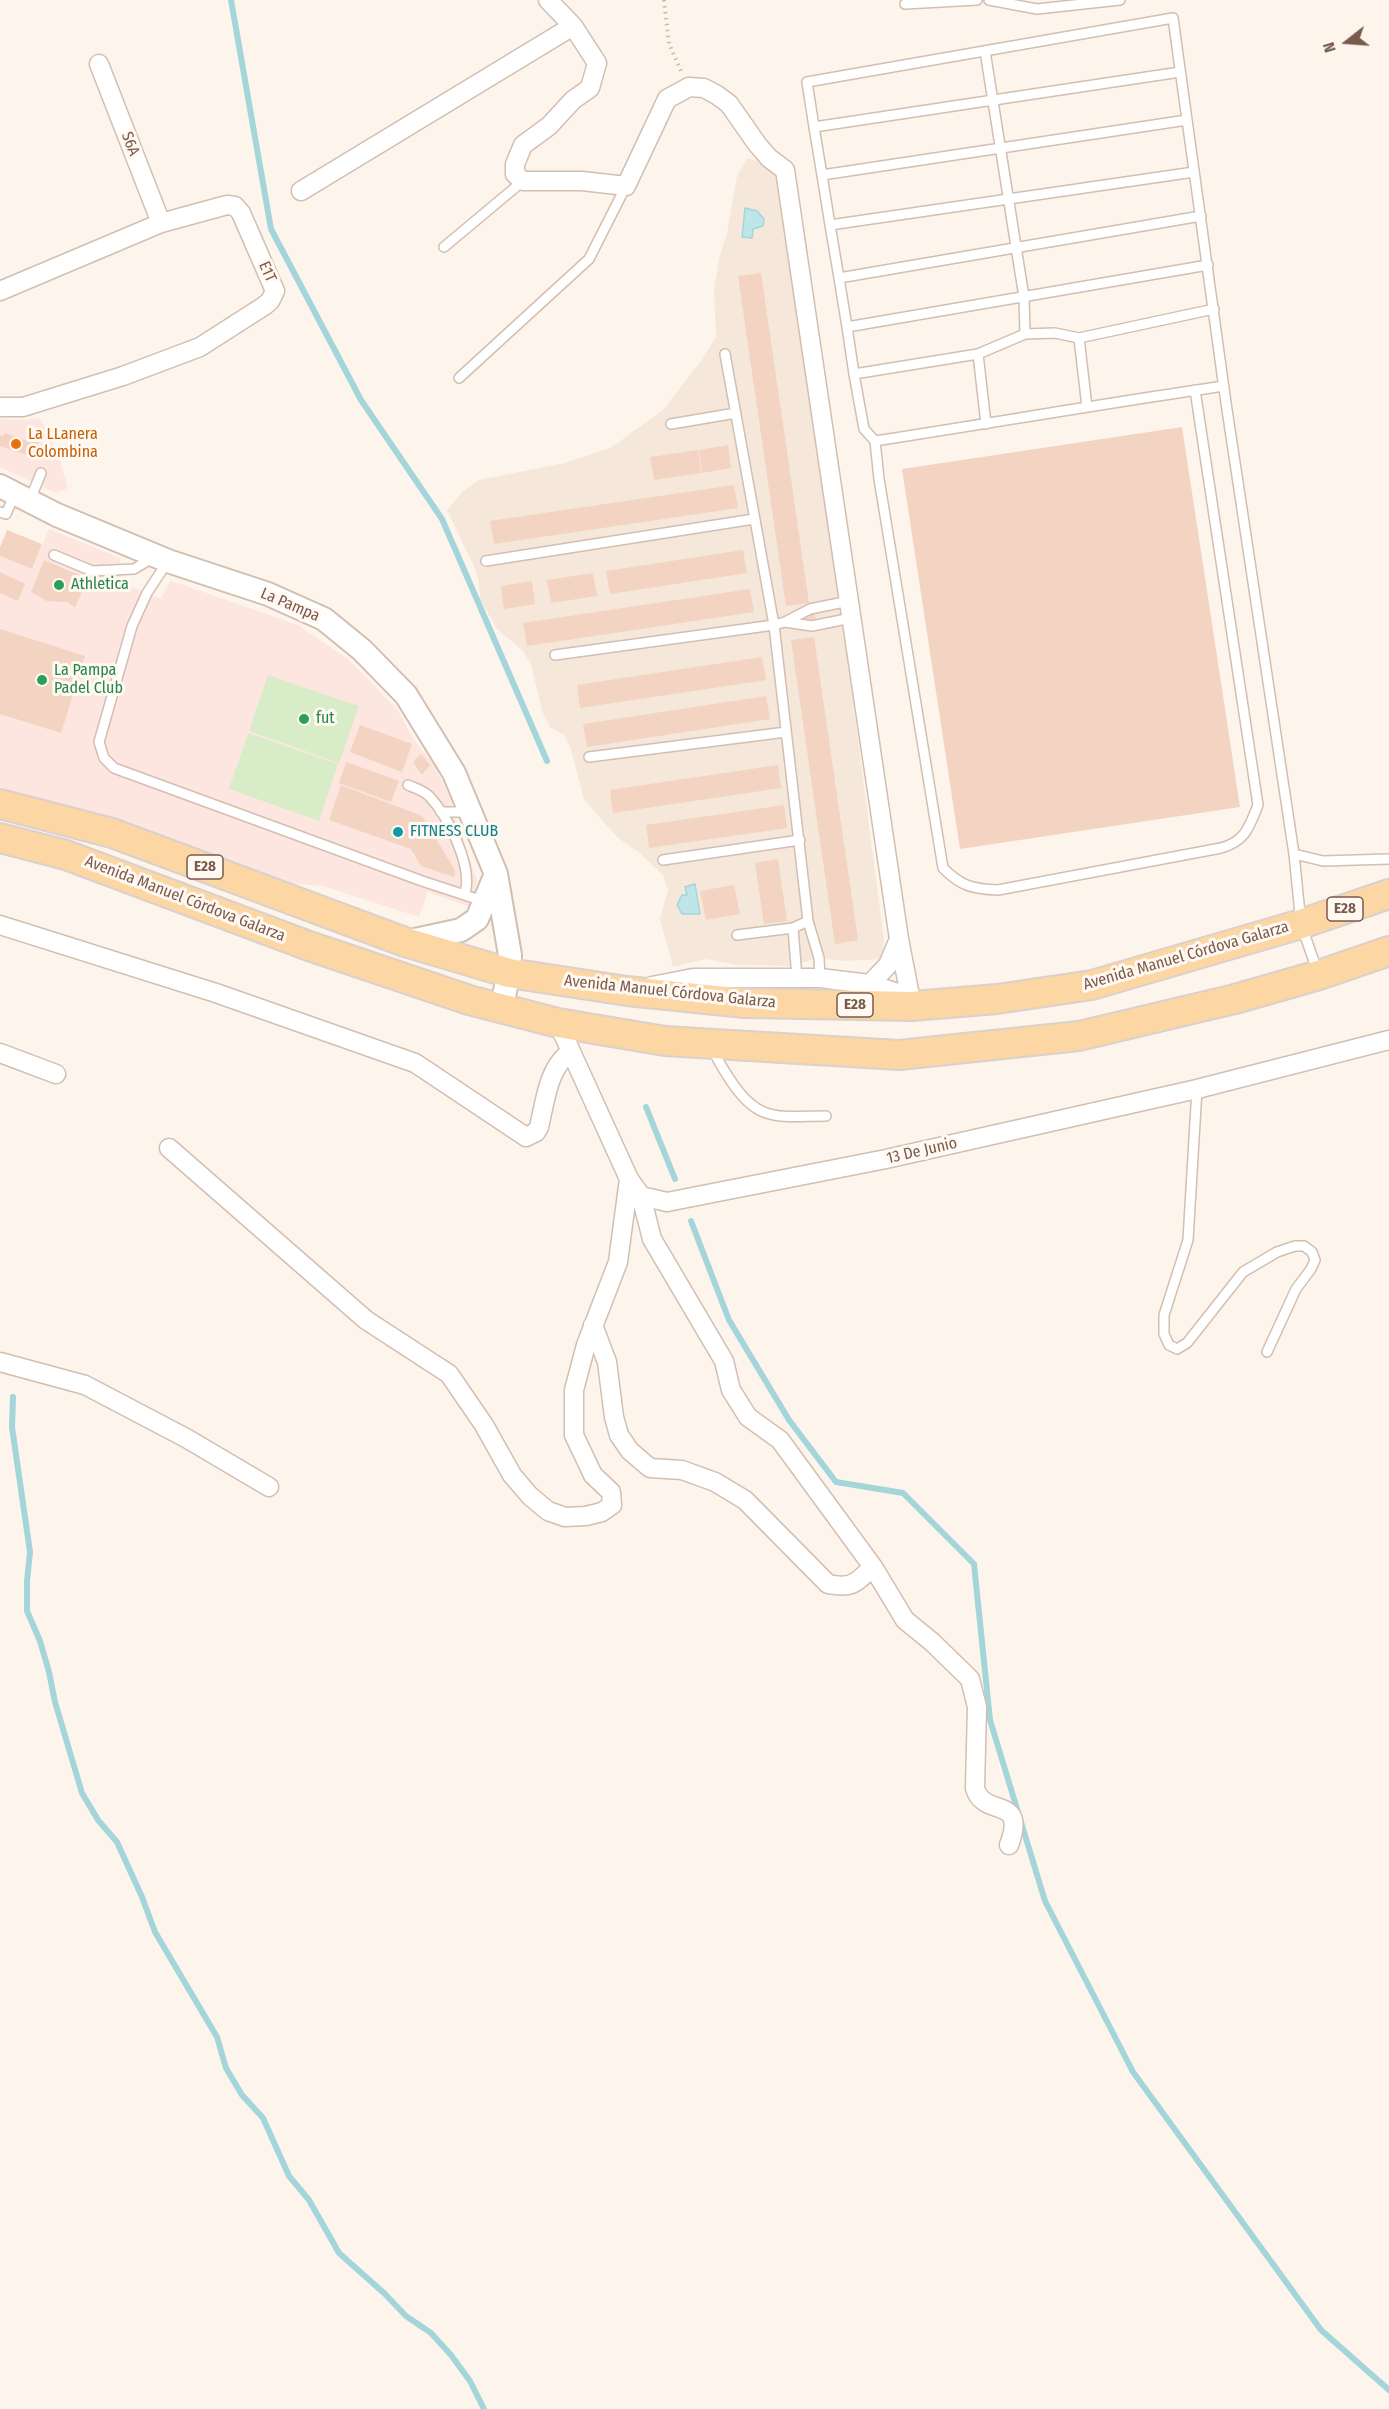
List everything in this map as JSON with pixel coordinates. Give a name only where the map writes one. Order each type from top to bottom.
[{"type":"main road","name":"Avenida Manuel Córdova Galarza","points":[[0,804],[112,833],[405,942],[509,973],[627,991],[745,1003],[997,999],[1092,985],[1301,924],[1389,894]]},
{"type":"main road","name":"Avenida Manuel Córdova Galarza","points":[[0,838],[66,855],[309,946],[501,1009],[558,1023],[665,1041],[899,1055],[1079,1036],[1235,999],[1319,975],[1389,951]]},
{"type":"main road","points":[[261,928],[273,892]]},
{"type":"street","points":[[548,0],[573,26],[597,63],[590,88],[573,100],[549,126],[523,145],[515,164],[515,174],[523,182],[582,181],[626,186],[667,99],[689,87],[704,88],[729,104],[756,144],[785,170],[899,939],[911,1001]]},
{"type":"street","points":[[301,191],[573,26]]},
{"type":"street","name":"S6A","points":[[99,64],[161,224]]},
{"type":"street","name":"E1T","points":[[0,291],[161,224],[227,205],[235,206],[241,213],[275,291],[270,301],[200,347],[123,376],[60,396],[22,407],[0,407]]},
{"type":"street","name":"La Pampa","points":[[15,493],[57,515],[162,558],[268,594],[324,619],[362,650],[406,695],[454,773],[496,874],[510,955],[509,973],[501,1009]]},
{"type":"street","points":[[405,942],[461,930],[477,919],[475,897],[496,874]]},
{"type":"street","points":[[0,925],[216,993],[415,1063],[526,1137],[536,1132],[539,1127],[557,1066],[563,1057],[571,1052]]},
{"type":"street","points":[[870,984],[888,965],[899,939]]},
{"type":"street","points":[[627,991],[693,978],[820,978],[870,984],[911,1001]]},
{"type":"street","points":[[558,1023],[629,1179],[641,1196],[652,1239],[724,1361],[731,1390],[736,1399],[748,1417],[780,1440],[873,1568],[904,1620],[932,1642],[970,1679],[977,1707],[975,1788],[982,1800],[1011,1815],[1016,1828],[1009,1845]]},
{"type":"street","name":"13 De Junio","points":[[641,1196],[667,1202],[886,1159],[1197,1089],[1389,1040]]},
{"type":"street","points":[[0,1053],[56,1074]]},
{"type":"street","points":[[169,1148],[366,1320],[449,1374],[484,1425],[512,1475],[530,1496],[548,1511],[565,1517],[586,1516],[602,1512],[612,1505],[611,1492],[593,1475],[574,1435],[574,1390],[593,1325],[618,1262],[629,1179]]},
{"type":"street","points":[[593,1325],[607,1362],[614,1417],[619,1435],[630,1451],[650,1468],[682,1470],[715,1482],[745,1500],[828,1584],[844,1588],[856,1583],[873,1568]]},
{"type":"street","points":[[0,1362],[85,1385],[186,1438],[269,1487]]},
{"type":"lane","points":[[904,4],[976,0]]},
{"type":"lane","points":[[989,0],[1037,9],[1120,0]]},
{"type":"lane","points":[[1195,390],[1258,805],[1246,834],[1232,845],[998,890],[977,889],[957,881],[943,868],[881,491],[875,441],[864,429],[807,82],[1173,18],[1224,386],[1294,854],[1301,924],[1319,975]]},
{"type":"lane","points":[[986,51],[1024,297],[1025,334]]},
{"type":"lane","points":[[814,127],[1180,72]]},
{"type":"lane","points":[[822,175],[1187,120]]},
{"type":"lane","points":[[830,225],[1194,172]]},
{"type":"lane","points":[[444,247],[523,182]]},
{"type":"lane","points":[[459,378],[589,259],[626,186]]},
{"type":"lane","points":[[839,278],[1201,216]]},
{"type":"lane","points":[[847,327],[1208,265]]},
{"type":"lane","points":[[854,374],[978,354],[1025,334],[1055,333],[1079,338],[1214,309]]},
{"type":"lane","points":[[1079,338],[1087,406]]},
{"type":"lane","points":[[725,354],[774,625],[808,921],[819,958],[820,978]]},
{"type":"lane","points":[[978,354],[986,424]]},
{"type":"lane","points":[[875,441],[1224,386]]},
{"type":"lane","points":[[671,424],[736,413]]},
{"type":"lane","points":[[0,512],[6,514],[15,493],[41,473]]},
{"type":"lane","points":[[486,561],[754,519]]},
{"type":"lane","points":[[54,555],[92,571],[134,569],[162,558]]},
{"type":"lane","points":[[162,558],[132,626],[99,742],[104,758],[114,768],[422,881],[475,897]]},
{"type":"lane","points":[[555,655],[774,625],[810,609],[850,610]]},
{"type":"lane","points":[[785,622],[812,626],[850,610]]},
{"type":"lane","points":[[589,757],[786,732]]},
{"type":"lane","points":[[408,785],[428,795],[441,812],[464,855],[468,883],[475,897]]},
{"type":"lane","points":[[441,812],[471,812]]},
{"type":"lane","points":[[663,860],[800,840]]},
{"type":"lane","points":[[1294,854],[1323,861],[1389,859]]},
{"type":"lane","points":[[737,935],[793,928],[808,921]]},
{"type":"lane","points":[[793,928],[797,978]]},
{"type":"lane","points":[[711,1044],[716,1057],[738,1093],[758,1111],[776,1116],[826,1116]]},
{"type":"lane","points":[[1197,1089],[1188,1240],[1164,1315],[1164,1334],[1169,1345],[1177,1350],[1187,1343],[1243,1272],[1277,1252],[1294,1246],[1304,1246],[1312,1252],[1315,1260],[1296,1289],[1267,1352]]},
{"type":"path","points":[[664,0],[669,44],[689,87]]},
{"type":"shaded area","points":[[748,158],[774,167],[842,616],[884,941],[882,959],[844,961],[819,958],[790,966],[739,965],[705,959],[673,967],[660,919],[668,890],[663,875],[636,850],[618,838],[584,800],[571,749],[564,735],[550,727],[542,711],[531,664],[523,651],[497,629],[481,601],[474,566],[447,510],[463,491],[479,480],[565,463],[612,447],[663,410],[701,361],[716,337],[714,290],[720,255],[727,233],[737,176]]},
{"type":"shaded area","points":[[38,418],[43,423],[58,454],[68,488],[56,493],[0,467],[0,419]]},
{"type":"shaded area","points":[[49,529],[120,558],[120,582],[161,599],[170,581],[181,584],[298,625],[348,659],[398,710],[412,737],[434,765],[445,787],[453,807],[451,816],[456,818],[477,881],[470,907],[428,892],[419,917],[323,886],[281,883],[0,787],[0,556],[32,569]]},
{"type":"green space","name":"fut","points":[[268,675],[359,706],[339,763],[249,731]]},
{"type":"green space","name":"fut","points":[[248,733],[338,764],[319,821],[229,789]]},
{"type":"water","points":[[745,208],[757,211],[764,219],[763,226],[753,229],[752,238],[742,237]]},
{"type":"water","points":[[695,884],[700,914],[682,914],[677,905],[682,895],[687,895],[685,887]]},
{"type":"building","points":[[761,273],[809,603],[786,606],[738,276]]},
{"type":"building","points":[[1182,427],[1240,807],[960,849],[902,469]]},
{"type":"building","name":"La LLanera Colombina","points":[[5,433],[30,442],[31,438],[39,441],[33,457],[0,446],[0,435],[3,436]]},
{"type":"building","points":[[728,445],[731,468],[702,473],[699,450]]},
{"type":"building","points":[[698,450],[701,473],[654,480],[650,457]]},
{"type":"building","points":[[734,485],[738,508],[494,544],[490,521]]},
{"type":"building","points":[[7,530],[42,544],[32,569],[0,556],[0,547]]},
{"type":"building","points":[[743,550],[747,573],[610,594],[606,571]]},
{"type":"building","name":"Athletica","points":[[44,560],[88,579],[75,607],[67,602],[47,601],[31,592]]},
{"type":"building","points":[[0,572],[25,584],[18,601],[0,593]]},
{"type":"building","points":[[593,573],[597,596],[551,603],[547,580]]},
{"type":"building","points":[[532,581],[535,604],[504,609],[501,586]]},
{"type":"building","points":[[750,589],[754,612],[527,646],[523,623]]},
{"type":"building","points":[[814,613],[816,619],[804,622],[802,615]]},
{"type":"building","name":"La Pampa Padel Club","points":[[0,629],[85,656],[61,733],[0,714]]},
{"type":"building","points":[[814,637],[858,940],[835,944],[791,640]]},
{"type":"building","points":[[762,657],[766,680],[580,708],[577,685]]},
{"type":"building","points":[[766,696],[770,719],[587,747],[583,724]]},
{"type":"building","points":[[360,725],[412,744],[402,772],[350,752]]},
{"type":"building","points":[[421,754],[430,765],[422,775],[413,762]]},
{"type":"building","points":[[346,762],[399,781],[391,802],[339,783]]},
{"type":"building","points":[[778,765],[781,788],[613,813],[610,790]]},
{"type":"building","name":"FITNESS CLUB","points":[[341,785],[422,816],[455,870],[454,877],[421,866],[411,849],[329,820]]},
{"type":"building","points":[[784,805],[787,828],[649,848],[646,825]]},
{"type":"building","points":[[778,859],[787,921],[764,924],[755,863]]},
{"type":"building","points":[[734,885],[740,914],[706,920],[700,891]]},
{"type":"waterway","points":[[231,0],[271,229],[361,400],[442,519],[547,761]]},
{"type":"waterway","points":[[646,1107],[675,1179]]},
{"type":"waterway","points":[[691,1221],[729,1320],[789,1420],[836,1482],[903,1493],[974,1564],[990,1720],[1045,1901],[1133,2072],[1321,2330],[1389,2390]]},
{"type":"waterway","points":[[13,1397],[12,1427],[30,1552],[27,1611],[40,1641],[82,1793],[98,1820],[117,1842],[155,1932],[217,2037],[226,2068],[242,2095],[263,2118],[289,2176],[309,2200],[339,2253],[406,2316],[431,2333],[470,2381],[484,2409]]},
{"type":"place","name":"La LLanera Colombina","points":[[16,444]]},
{"type":"place","name":"Athletica","points":[[59,585]]},
{"type":"place","name":"La Pampa Padel Club","points":[[42,680]]},
{"type":"place","name":"fut","points":[[304,719]]},
{"type":"place","name":"FITNESS CLUB","points":[[398,832]]}]
